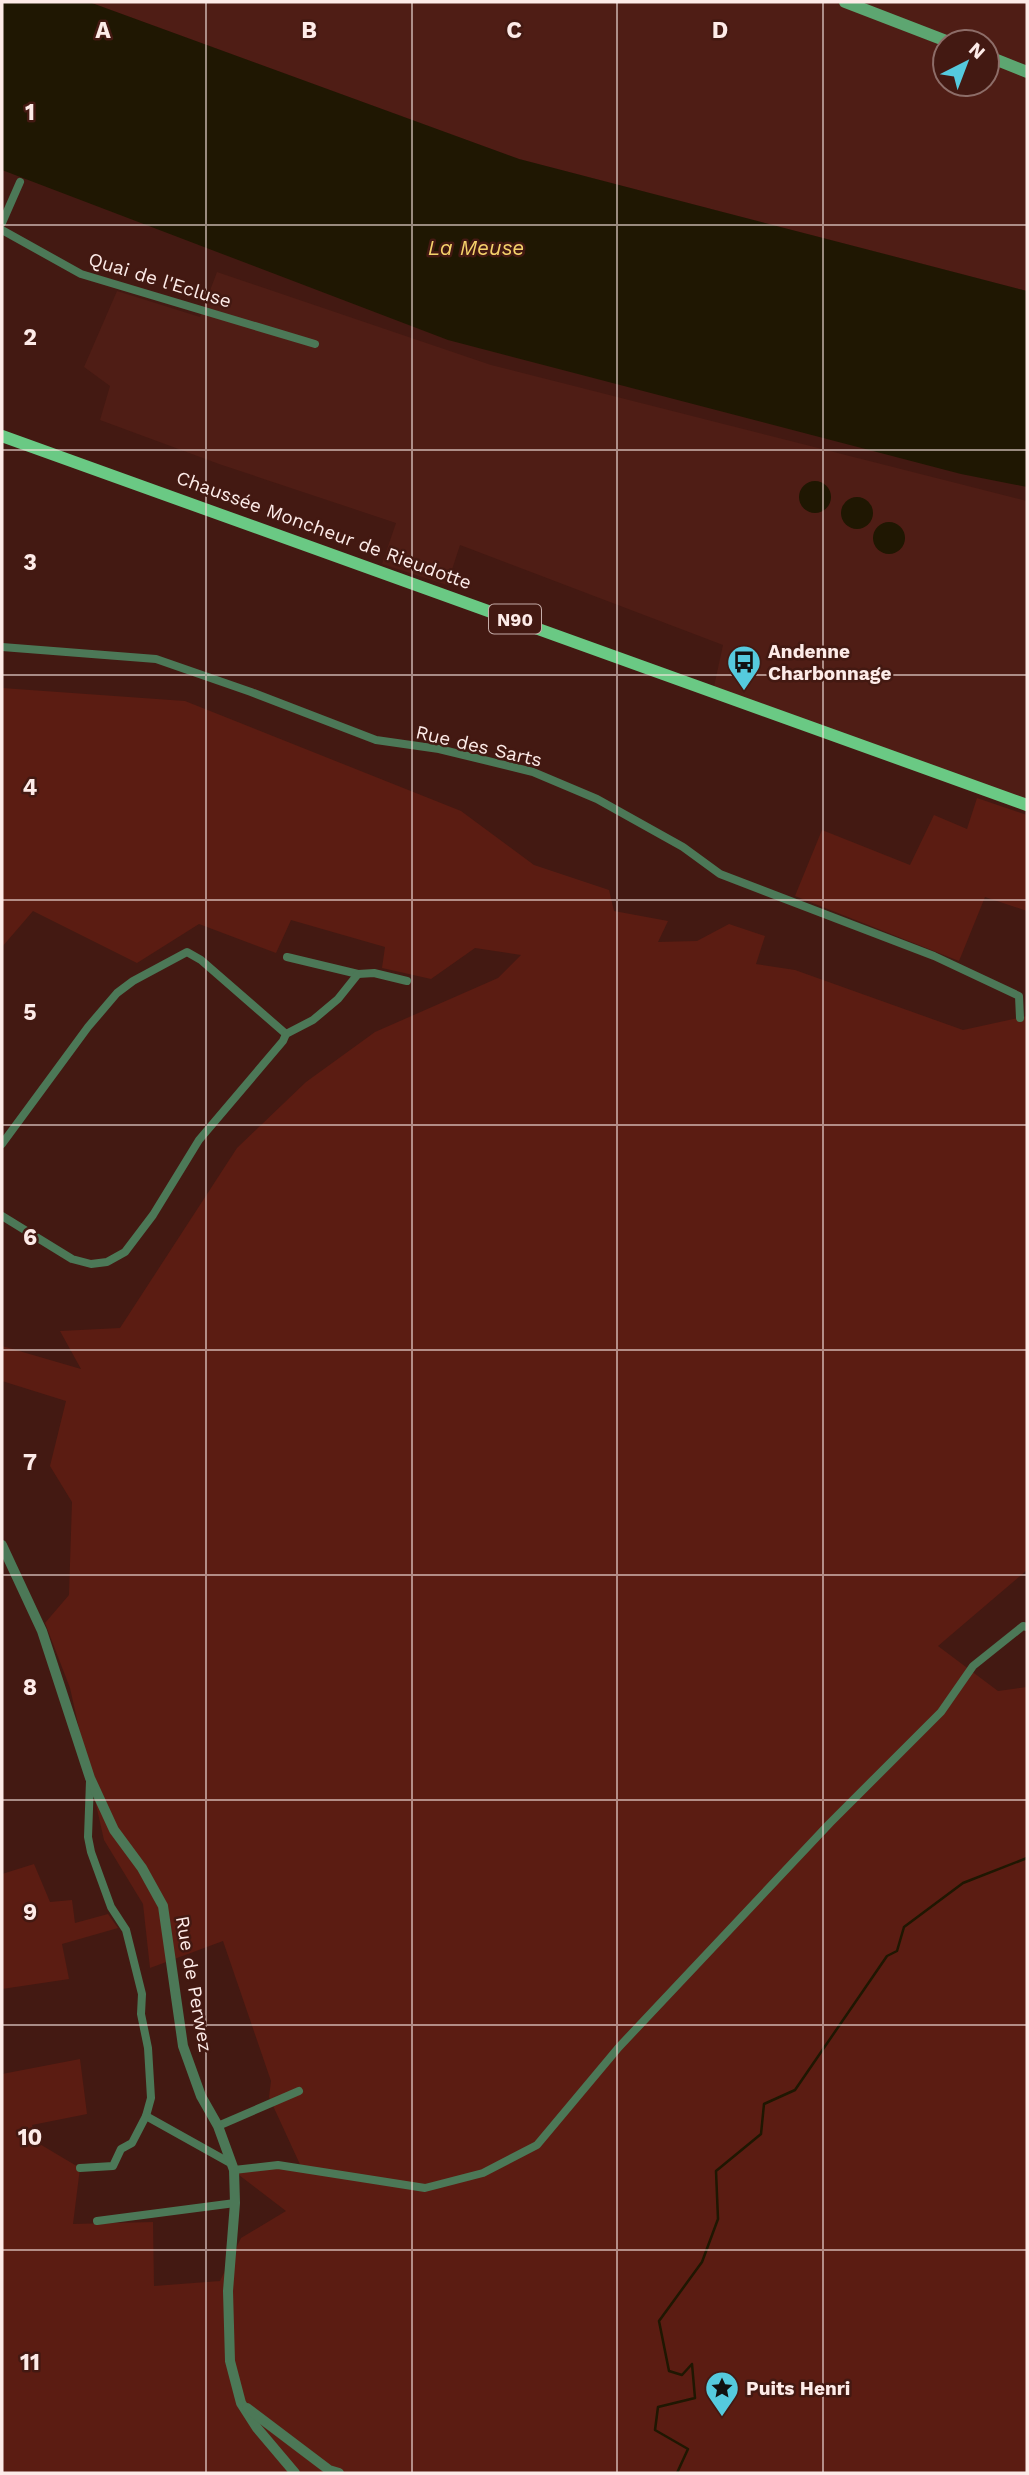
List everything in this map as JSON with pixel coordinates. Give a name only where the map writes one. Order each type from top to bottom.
[{"type":"main road","points":[[845,2],[931,35]]},
{"type":"main road","points":[[1001,62],[1027,72]]},
{"type":"main road","name":"Chaussée Moncheur de Rieudotte","points":[[2,436],[1027,805]]},
{"type":"street","points":[[2,223],[20,182]]},
{"type":"street","name":"Quai de l'Ecluse","points":[[2,230],[81,274],[315,344]]},
{"type":"street","name":"Rue des Sarts","points":[[2,647],[156,659],[376,740],[439,749],[533,772],[597,799],[682,847],[720,874],[934,956],[1019,996],[1020,1018]]},
{"type":"street","points":[[2,1143],[88,1027],[117,993],[133,981],[187,952],[201,960],[286,1034]]},
{"type":"street","points":[[287,957],[359,974],[374,973],[407,981]]},
{"type":"street","points":[[286,1034],[304,1026],[330,1006],[359,974]]},
{"type":"street","points":[[2,1216],[72,1259],[91,1264],[107,1262],[125,1252],[153,1215],[199,1140],[284,1041],[286,1034]]},
{"type":"street","name":"Rue de Perwez","points":[[2,1545],[41,1631],[90,1778],[114,1830],[142,1868],[163,1906],[183,2046],[201,2096],[218,2126],[233,2167],[235,2203],[228,2291],[230,2361],[241,2403],[257,2428],[295,2473]]},
{"type":"street","points":[[146,2116],[233,2167],[278,2165],[425,2188],[483,2174],[537,2145],[619,2047],[830,1823],[941,1712],[973,1666],[1023,1626],[1027,1628]]},
{"type":"street","name":"Rue de Perwez","points":[[80,2168],[113,2166],[121,2149],[132,2143],[146,2116],[151,2098],[148,2048],[141,2014],[142,1994],[126,1930],[111,1907],[88,1837],[90,1778]]},
{"type":"street","points":[[218,2126],[299,2091]]},
{"type":"street","points":[[97,2221],[235,2203]]},
{"type":"street","points":[[241,2403],[329,2470],[338,2473]]},
{"type":"shaded area","points":[[89,2],[1027,2],[1027,291],[519,159]]},
{"type":"shaded area","points":[[217,272],[491,365],[1027,501],[1027,805],[713,691],[723,645],[460,545],[447,585],[382,564],[396,523],[219,464],[100,420],[110,386],[84,367],[117,291],[200,317]]},
{"type":"shaded area","points":[[2,688],[185,701],[461,811],[534,865],[609,890],[614,911],[668,921],[658,942],[697,941],[729,924],[765,936],[756,964],[795,970],[963,1030],[1027,1016],[1027,1570],[938,1646],[998,1691],[1027,1687],[1027,2473],[2,2473],[2,2074],[80,2059],[87,2114],[32,2125],[38,2143],[80,2168],[73,2224],[153,2222],[154,2286],[220,2281],[241,2238],[286,2211],[231,2169],[249,2166],[303,2171],[269,2097],[271,2081],[223,1941],[150,1968],[143,1904],[104,1840],[70,1688],[45,1623],[69,1595],[72,1502],[50,1466],[66,1401],[2,1381],[2,1346],[81,1369],[60,1331],[120,1328],[237,1148],[306,1082],[375,1032],[498,978],[521,955],[475,948],[431,979],[382,968],[385,947],[291,920],[276,953],[199,924],[137,963],[33,911],[2,947]]},
{"type":"shaded area","points":[[977,798],[1027,815],[1027,911],[985,897],[959,961],[795,896],[822,830],[910,865],[934,815],[967,829]]},
{"type":"shaded area","points":[[34,1864],[50,1902],[72,1900],[75,1923],[108,1914],[118,1928],[62,1944],[69,1979],[2,1989],[2,1874]]},
{"type":"water","name":"La Meuse","points":[[2,2],[89,2],[519,159],[1027,291],[1027,487],[961,474],[448,340],[2,170]]},
{"type":"water","points":[[815,481],[827,485],[831,497],[827,509],[815,513],[803,509],[799,497],[803,485]]},
{"type":"water","points":[[857,497],[869,501],[873,513],[869,525],[857,529],[845,525],[841,513],[845,501]]},
{"type":"water","points":[[889,522],[901,526],[905,538],[901,550],[889,554],[877,550],[873,538],[877,526]]},
{"type":"waterway","points":[[677,2473],[688,2449],[655,2430],[658,2407],[695,2398],[692,2364],[682,2375],[669,2371],[659,2321],[702,2262],[718,2219],[716,2171],[761,2134],[764,2104],[795,2090],[887,1956],[897,1951],[904,1927],[963,1883],[1027,1858]]},
{"type":"place","name":"Andenne Charbonnage","points":[[744,692]]},
{"type":"place","name":"Puits Henri","points":[[722,2418]]}]
